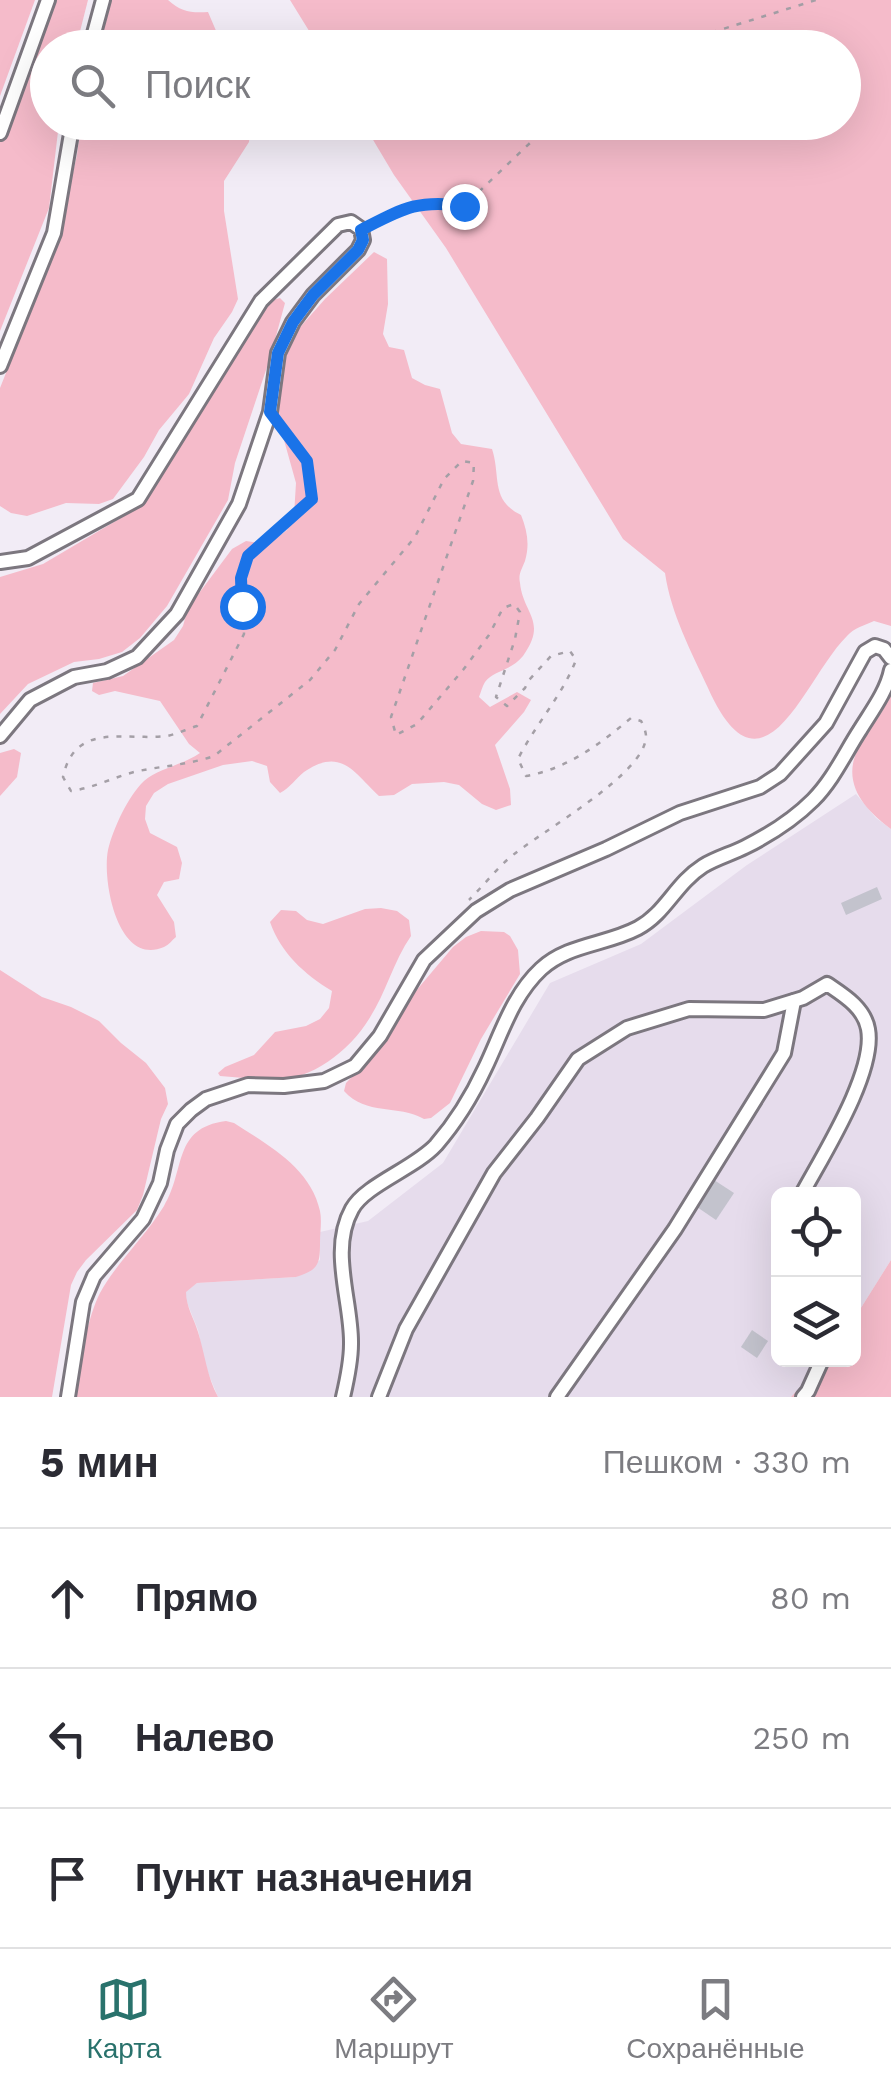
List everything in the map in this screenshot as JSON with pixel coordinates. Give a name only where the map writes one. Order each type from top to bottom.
[{"type":"street","points":[[37,30],[48,0]]},
{"type":"street","points":[[95,30],[103,0]]},
{"type":"street","points":[[0,133],[30,50]]},
{"type":"street","points":[[0,366],[54,233],[70,140]]},
{"type":"street","points":[[0,562],[28,558],[138,499],[261,301],[338,225],[351,222],[361,230],[363,240],[358,250],[313,295],[293,322],[278,353],[270,412],[238,504],[177,614],[138,657],[107,671],[74,677],[30,700],[0,736]]},
{"type":"street","points":[[68,1397],[82,1302],[94,1276],[143,1219],[160,1183],[176,1124],[206,1098],[248,1086],[324,1081],[355,1066],[380,1036],[424,960],[476,911],[510,890],[680,814],[760,787],[780,774],[826,723],[865,652],[876,646],[891,658]]},
{"type":"street","points":[[343,1397],[352,1344],[343,1261],[344,1233],[353,1207],[382,1182],[415,1164],[459,1116],[486,1067],[501,1028],[540,970],[563,953],[623,936],[642,926],[660,913],[680,884],[704,865],[746,847],[814,799],[877,702],[891,670]]},
{"type":"street","points":[[379,1397],[406,1328],[494,1172],[578,1059],[626,1028],[688,1009],[764,1010],[827,984],[855,1004],[868,1027],[867,1064],[806,1187]]},
{"type":"street","points":[[557,1397],[675,1229],[784,1053],[794,1000]]},
{"type":"street","points":[[803,1397],[819,1367]]},
{"type":"path","points":[[720,30],[816,0]]},
{"type":"path","points":[[361,230],[410,205],[438,202],[464,206],[533,140]]},
{"type":"path","points":[[270,412],[307,461],[312,499],[248,556],[241,578],[244,634],[197,726],[171,735],[100,737],[80,746],[67,759],[63,777],[71,791],[88,789],[132,773],[214,756],[310,680],[335,650],[359,604],[416,537],[444,479],[462,461],[474,463],[474,481],[392,717],[396,735],[417,724],[463,670],[504,608],[514,604],[520,612],[515,638],[496,697],[507,706],[551,656],[570,651],[576,660],[518,758],[526,776],[596,748],[632,718],[641,721],[646,734],[644,748],[601,794],[507,860],[461,909],[458,928]]},
{"type":"shaded area","points":[[0,0],[35,0],[0,96]]},
{"type":"shaded area","points":[[52,0],[88,0],[80,30],[42,30]]},
{"type":"shaded area","points":[[110,0],[168,0],[187,11],[208,12],[216,30],[101,30]]},
{"type":"shaded area","points":[[290,0],[891,0],[891,626],[874,621],[850,633],[782,724],[765,736],[747,738],[728,723],[682,632],[665,573],[623,539],[446,248],[373,140],[861,140],[861,30],[309,30]]},
{"type":"shaded area","points":[[30,65],[30,140],[57,140],[49,208],[0,331],[0,141]]},
{"type":"shaded area","points":[[79,140],[249,140],[224,181],[224,211],[238,299],[214,338],[189,394],[159,430],[113,499],[99,504],[66,503],[27,516],[0,506],[0,388],[55,250]]},
{"type":"shaded area","points":[[374,252],[387,259],[388,304],[383,334],[389,347],[404,350],[412,378],[440,389],[452,433],[461,444],[492,449],[501,495],[521,515],[525,526],[527,549],[520,580],[534,634],[523,656],[489,678],[479,697],[490,707],[517,692],[531,700],[495,745],[510,789],[511,805],[496,810],[459,785],[444,782],[412,784],[394,795],[379,796],[355,772],[338,762],[317,765],[280,793],[270,782],[267,766],[252,761],[223,765],[168,784],[154,793],[146,806],[145,819],[150,833],[177,847],[182,863],[179,879],[164,882],[157,895],[174,922],[176,937],[164,947],[148,950],[124,933],[116,917],[108,880],[108,850],[122,813],[144,781],[200,753],[189,744],[160,701],[115,691],[99,695],[92,691],[93,683],[123,676],[174,640],[188,608],[232,549],[246,541],[275,539],[287,530],[294,515],[296,483],[275,408],[282,361],[295,333]]},
{"type":"shaded area","points":[[280,298],[285,303],[235,463],[228,500],[167,606],[140,638],[122,652],[74,662],[28,684],[0,714],[0,577],[43,564],[136,509],[258,318],[273,300]]},
{"type":"shaded area","points":[[891,693],[891,829],[860,798],[852,768],[859,748]]},
{"type":"shaded area","points":[[14,749],[21,753],[17,777],[0,796],[0,753]]},
{"type":"shaded area","points":[[856,794],[891,829],[891,1260],[861,1308],[861,1187],[771,1187],[771,1367],[819,1367],[791,1397],[218,1397],[185,1292],[197,1283],[296,1277],[320,1260],[320,1232],[368,1221],[443,1163],[550,983],[641,944],[747,865]]},
{"type":"shaded area","points":[[365,909],[397,911],[409,920],[411,936],[375,1009],[350,1043],[326,1063],[297,1077],[267,1080],[220,1076],[218,1073],[225,1067],[254,1055],[275,1032],[306,1026],[320,1019],[329,1008],[332,991],[295,962],[275,933],[270,922],[281,910],[296,911],[307,920],[323,924]]},
{"type":"shaded area","points":[[481,931],[510,936],[518,950],[520,974],[481,1039],[450,1103],[424,1119],[353,1099],[344,1091],[346,1083],[386,1042],[415,992],[453,947]]},
{"type":"shaded area","points":[[0,970],[42,997],[99,1021],[146,1063],[165,1088],[168,1104],[137,1210],[86,1260],[71,1285],[52,1397],[0,1397]]},
{"type":"shaded area","points":[[226,1121],[274,1149],[308,1182],[321,1215],[316,1266],[296,1277],[197,1283],[186,1292],[218,1397],[74,1397],[84,1344],[100,1293],[164,1206],[188,1141],[209,1125]]},
{"type":"shaded area","points":[[891,1260],[891,1397],[791,1397],[819,1367],[861,1367],[861,1308]]},
{"type":"building","points":[[877,887],[882,899],[846,915],[841,903]]},
{"type":"building","points":[[714,1180],[734,1193],[716,1220],[697,1207]]},
{"type":"building","points":[[752,1330],[768,1341],[757,1358],[741,1347]]},
{"type":"route","points":[[242,606],[241,578],[248,556],[312,499],[307,461],[270,412],[278,353],[293,322],[313,295],[358,250],[363,240],[361,230],[410,205],[438,202],[464,206]]}]
